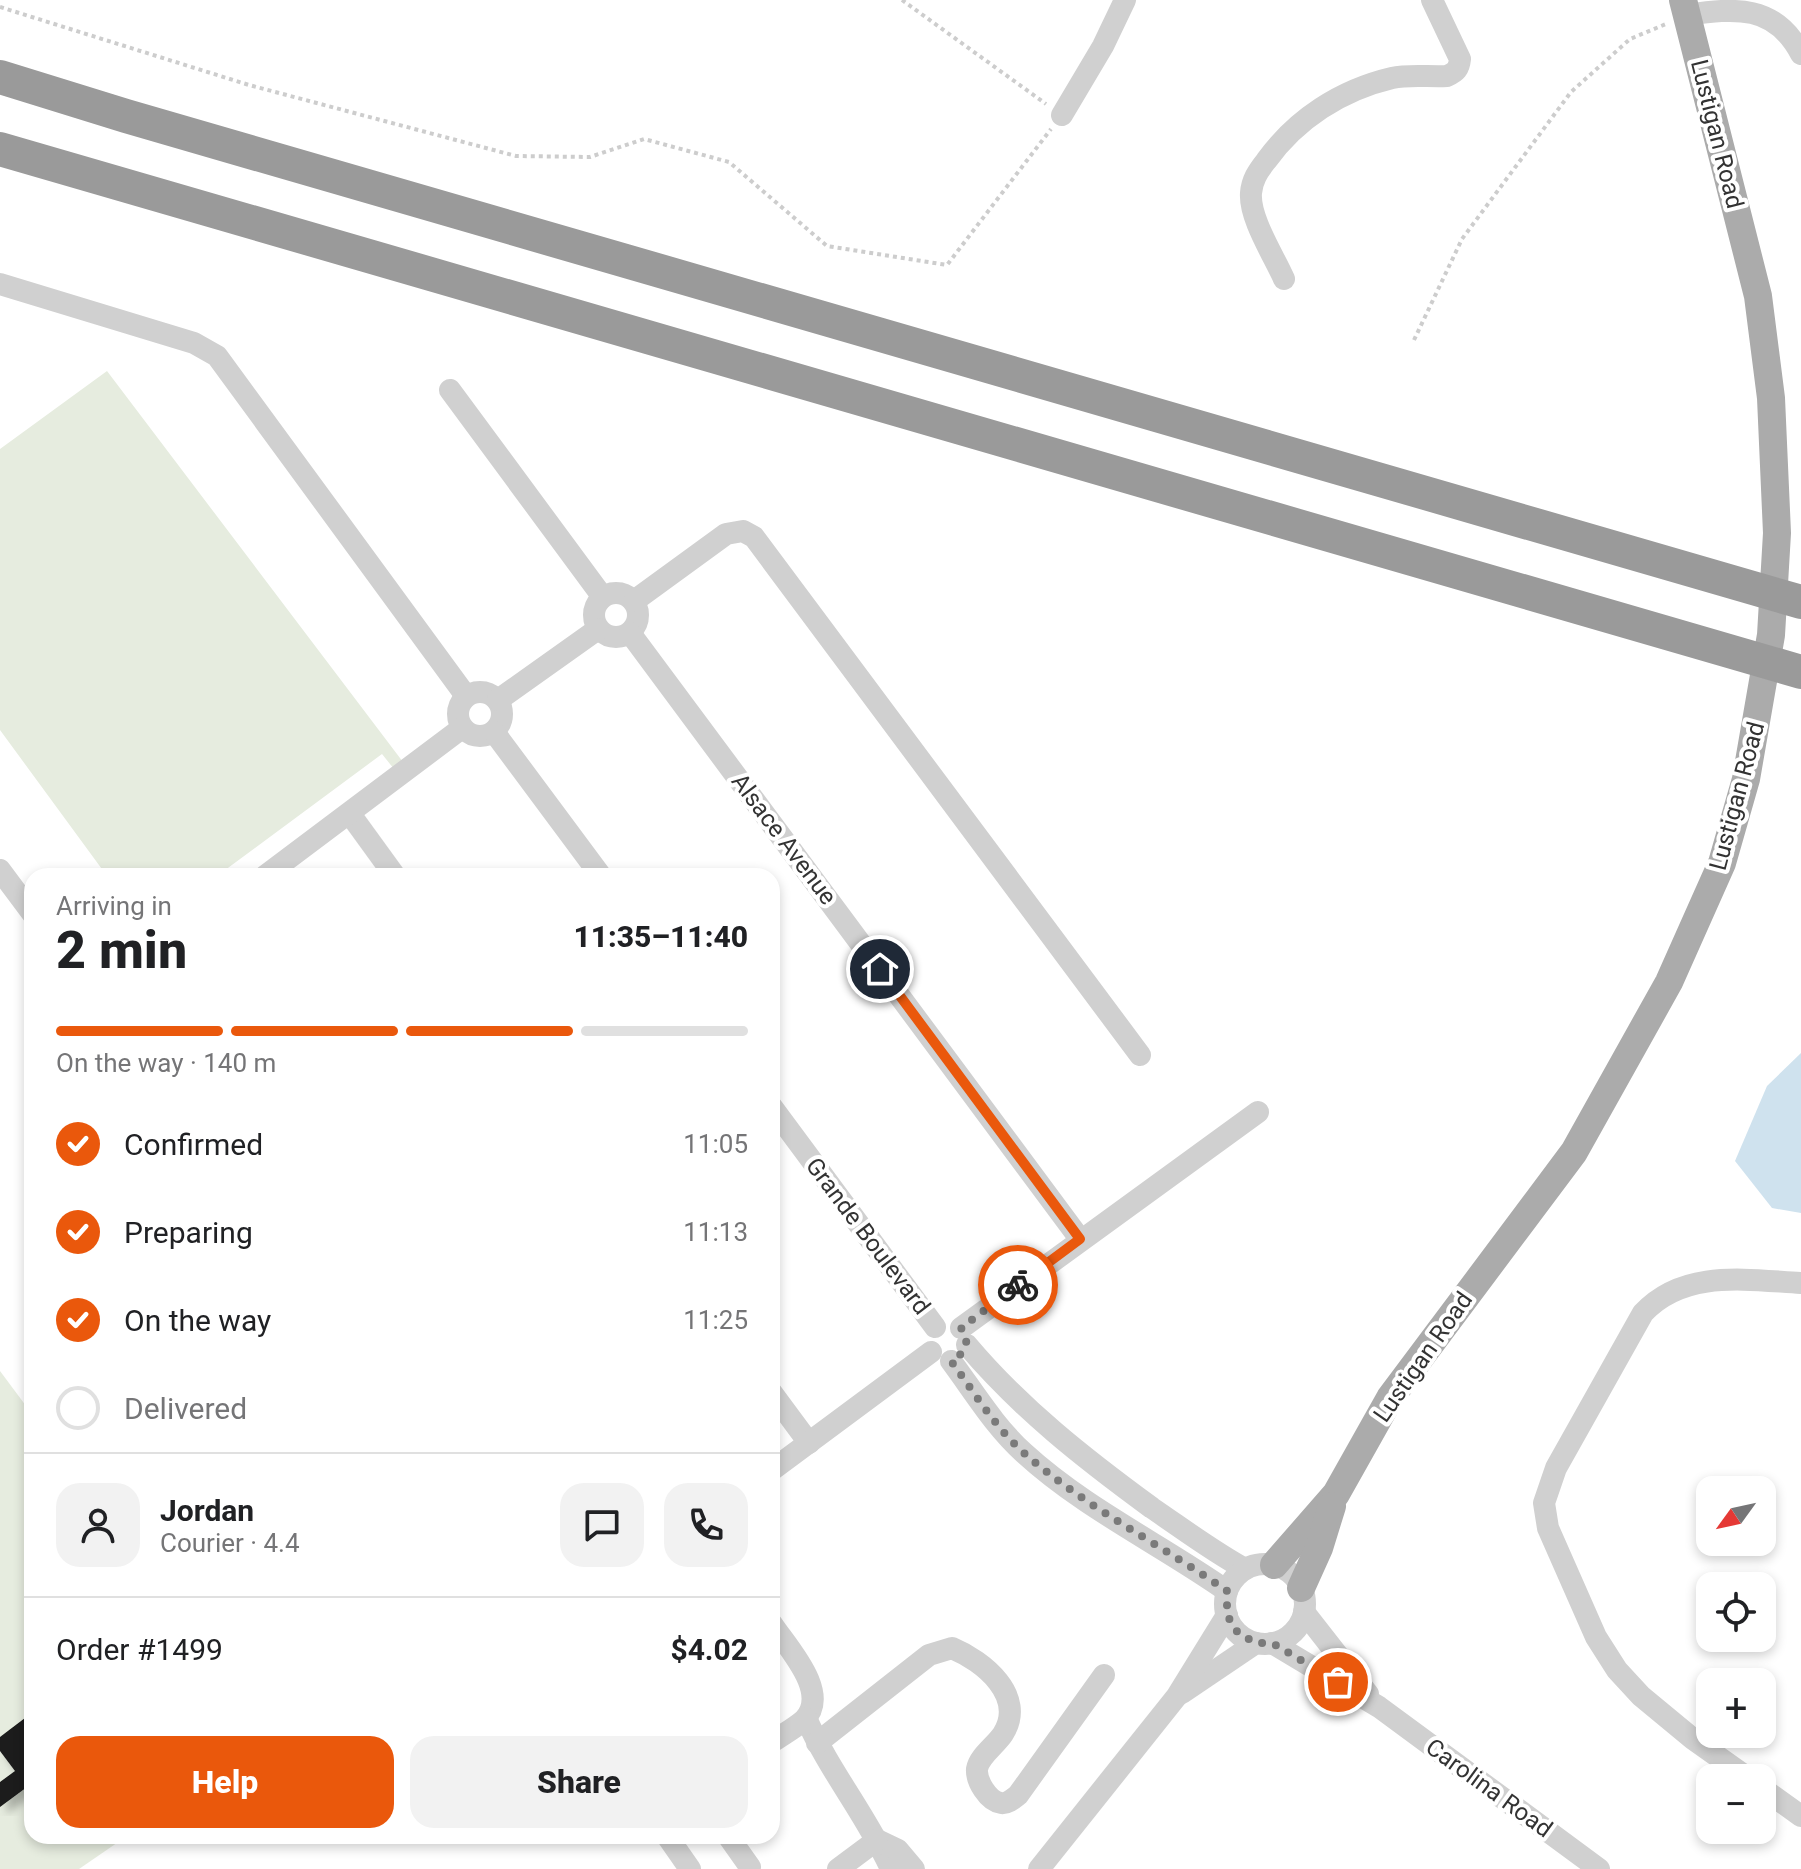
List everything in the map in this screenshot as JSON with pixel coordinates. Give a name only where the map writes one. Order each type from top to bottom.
[{"type":"highway","points":[[0,77],[1801,602]]},
{"type":"highway","points":[[0,149],[1801,672]]},
{"type":"main road","name":"Lustigan Road","points":[[1274,1565],[1336,1494],[1390,1398],[1574,1152],[1669,982],[1722,863],[1746,779],[1771,635],[1777,533],[1771,398],[1758,296],[1685,8]]},
{"type":"main road","name":"Lustigan Road","points":[[1302,1600],[1336,1494]]},
{"type":"street","points":[[1062,115],[1103,46],[1125,0]]},
{"type":"street","points":[[1284,279],[1251,203],[1255,175],[1303,120],[1332,102],[1395,77],[1447,76],[1455,73],[1460,59],[1432,0]]},
{"type":"street","points":[[1685,8],[1743,10],[1762,15],[1778,24],[1794,40],[1801,54]]},
{"type":"street","points":[[0,284],[194,343],[217,356],[466,696]]},
{"type":"street","points":[[450,390],[602,596]]},
{"type":"street","points":[[634,601],[726,534],[743,531],[754,537],[1140,1055]]},
{"type":"street","points":[[613,592],[625,594],[634,601],[639,612],[637,623],[630,633],[619,638],[607,636],[598,629],[593,618],[595,606],[602,596],[613,592]]},
{"type":"street","points":[[498,700],[598,629]]},
{"type":"street","name":"Alsace Avenue","points":[[630,633],[1080,1239]]},
{"type":"street","points":[[477,691],[489,693],[498,700],[503,711],[501,723],[494,732],[483,737],[471,736],[462,728],[458,717],[459,705],[466,696],[477,691]]},
{"type":"street","points":[[276,868],[462,728]]},
{"type":"street","points":[[494,732],[595,868]]},
{"type":"street","points":[[350,814],[389,868]]},
{"type":"street","points":[[0,870],[24,902]]},
{"type":"street","points":[[780,1464],[953,1346],[1080,1239],[1258,1112]]},
{"type":"street","name":"Grande Boulevard","points":[[780,1118],[935,1327],[928,1337],[953,1346]]},
{"type":"street","points":[[1728,1764],[1641,1696],[1617,1670],[1596,1637],[1554,1542],[1544,1503],[1556,1468],[1643,1313],[1655,1300],[1686,1284],[1708,1280],[1801,1283]]},
{"type":"street","points":[[953,1346],[1089,1460],[1208,1548],[1245,1569]]},
{"type":"street","points":[[953,1346],[994,1420],[1018,1447],[1069,1487],[1227,1591]]},
{"type":"street","points":[[780,1404],[809,1443]]},
{"type":"street","points":[[1018,1447],[1041,1421]]},
{"type":"street","points":[[1069,1487],[1089,1460]]},
{"type":"street","points":[[1177,1696],[1264,1643],[1292,1632],[1302,1600],[1285,1569],[1259,1564],[1237,1575],[1227,1591],[1227,1615],[1238,1633],[1264,1643]]},
{"type":"street","name":"Carolina Road","points":[[1302,1600],[1379,1707]]},
{"type":"street","points":[[1039,1869],[1177,1696],[1227,1615]]},
{"type":"street","points":[[780,1636],[811,1682],[814,1695],[806,1718],[780,1736]]},
{"type":"street","name":"Carolina Road","points":[[1264,1643],[1379,1707],[1599,1869]]},
{"type":"street","points":[[817,1743],[929,1655],[952,1648],[985,1668],[1005,1690],[1009,1703],[1008,1723],[978,1765],[977,1774],[981,1786],[991,1798],[1001,1803],[1010,1801],[1018,1795],[1104,1675]]},
{"type":"street","points":[[806,1718],[817,1743],[877,1840],[891,1869]]},
{"type":"street","points":[[1776,1798],[1801,1816]]},
{"type":"street","points":[[838,1869],[877,1840]]},
{"type":"street","points":[[877,1840],[898,1850],[914,1869]]},
{"type":"street","points":[[673,1844],[690,1869]]},
{"type":"street","points":[[734,1844],[750,1867]]},
{"type":"path","points":[[0,7],[249,85],[516,156],[590,157],[644,139],[715,158],[729,162],[827,246],[947,265],[1062,115],[902,0]]},
{"type":"path","points":[[1414,340],[1462,239],[1571,92],[1630,39],[1685,8]]},
{"type":"shaded area","points":[[107,371],[403,762],[394,769],[382,754],[228,868],[101,868],[0,730],[0,449]]},
{"type":"shaded area","points":[[0,1371],[24,1403],[24,1844],[115,1844],[79,1869],[0,1869]]},
{"type":"water","points":[[1801,1053],[1801,1213],[1772,1208],[1735,1161],[1767,1086]]},
{"type":"building","points":[[24,1719],[24,1789],[0,1807],[0,1782],[15,1771],[0,1751],[0,1737]]},
{"type":"way so far","points":[[1018,1285],[961,1328],[967,1345],[962,1355],[951,1361],[994,1420],[1023,1452],[1053,1476],[1227,1591],[1227,1615],[1238,1633],[1256,1643],[1272,1643],[1338,1682]]},
{"type":"route","points":[[880,969],[1080,1239],[1018,1285]]}]
